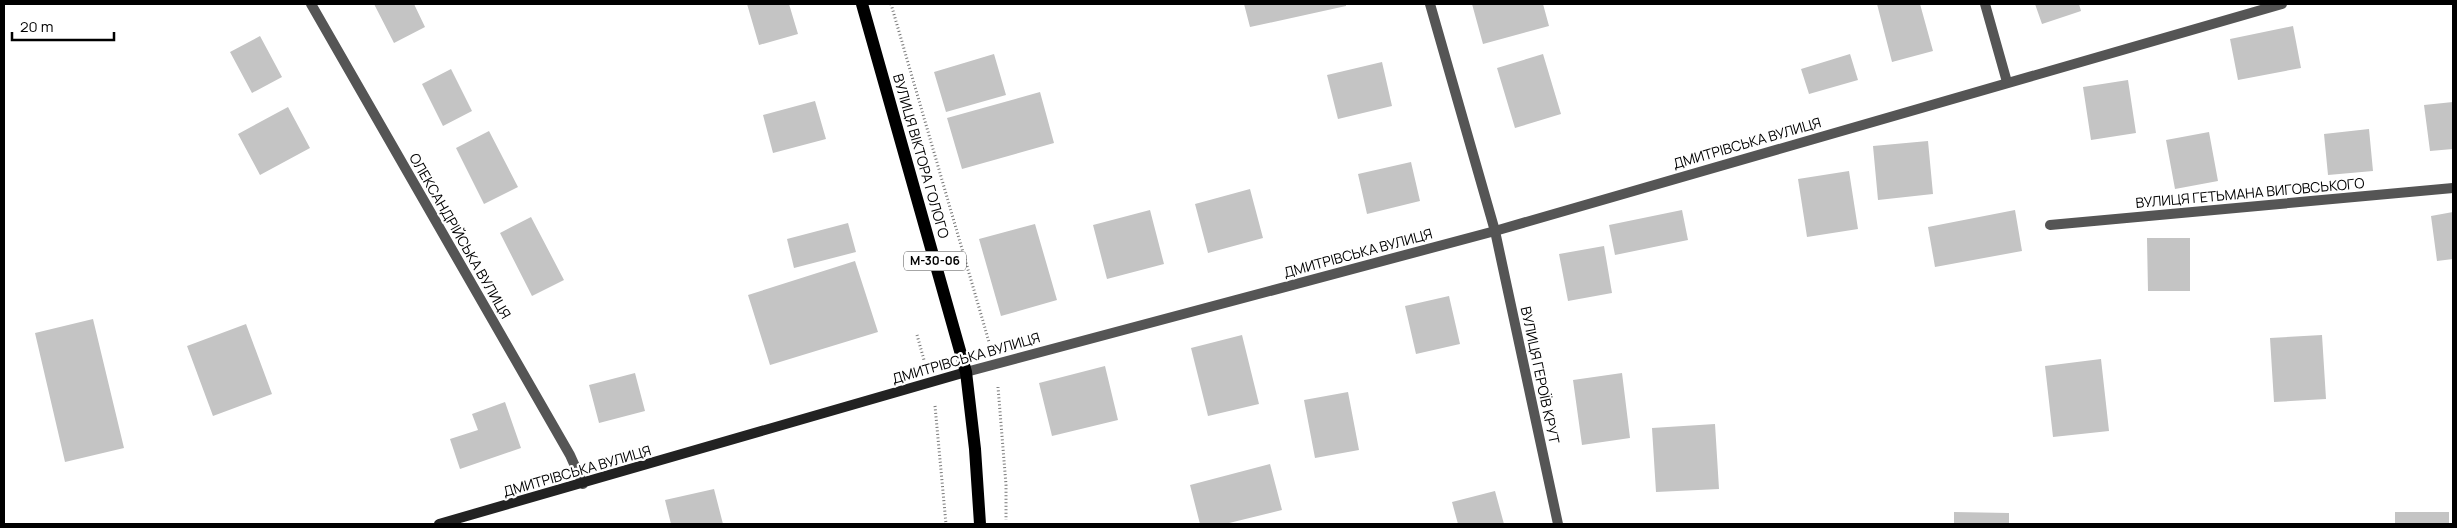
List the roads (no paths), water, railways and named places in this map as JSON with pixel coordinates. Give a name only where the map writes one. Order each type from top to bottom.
[{"type":"main road","name":"ВУЛИЦЯ ВІКТОРА ГОЛОГО","points":[[862,4],[966,372],[975,449],[980,524]]},
{"type":"main road","name":"ДМИТРІВСЬКА ВУЛИЦЯ","points":[[439,524],[966,372]]},
{"type":"street","name":"ОЛЕКСАНДРІЙСЬКА ВУЛИЦЯ","points":[[311,4],[570,454],[583,484]]},
{"type":"street","name":"ВУЛИЦЯ ГЕРОЇВ КРУТ","points":[[1430,4],[1495,231],[1558,524]]},
{"type":"street","points":[[1985,4],[2007,82]]},
{"type":"street","name":"ДМИТРІВСЬКА ВУЛИЦЯ","points":[[966,372],[1495,231],[2282,4]]},
{"type":"street","name":"ВУЛИЦЯ ГЕТЬМАНА ВИГОВСЬКОГО","points":[[2050,225],[2453,188]]}]
